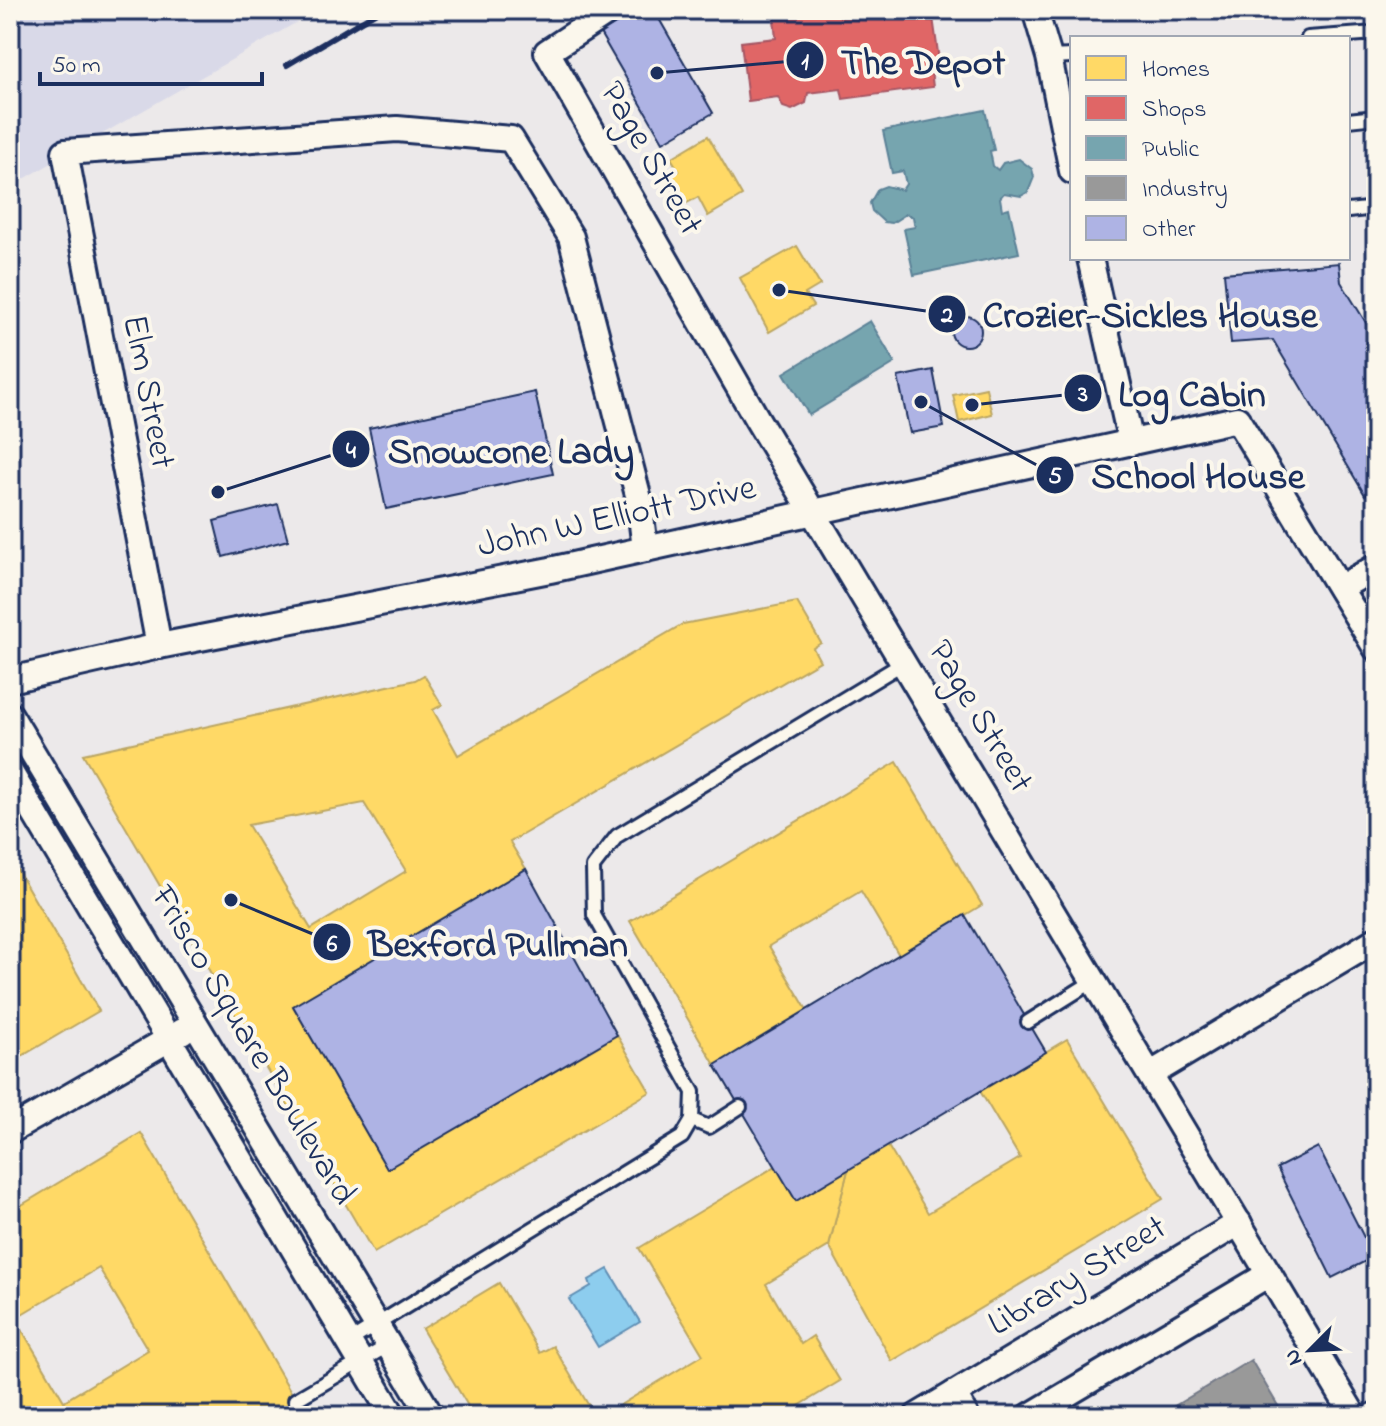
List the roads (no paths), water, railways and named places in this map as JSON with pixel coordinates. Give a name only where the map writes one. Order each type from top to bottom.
[{"type":"street","name":"Page Street","points":[[611,10],[547,52],[815,513],[1354,1416]]},
{"type":"street","points":[[1035,10],[1060,56],[1070,152]]},
{"type":"street","name":"Elm Street","points":[[159,646],[65,152],[397,129],[511,139],[571,237],[639,499],[645,549]]},
{"type":"street","points":[[1090,260],[1131,443]]},
{"type":"street","name":"John W Elliott Drive","points":[[10,680],[159,646],[815,513],[1237,419],[1340,588]]},
{"type":"street","points":[[1376,567],[1340,588],[1376,648]]},
{"type":"street","name":"Frisco Square Boulevard","points":[[10,715],[431,1416]]},
{"type":"street","name":"Frisco Square Boulevard","points":[[10,772],[393,1416]]},
{"type":"street","points":[[1151,1074],[1376,940]]},
{"type":"street","points":[[10,1131],[196,1023]]},
{"type":"street","name":"Library Street","points":[[917,1416],[1239,1223]]},
{"type":"street","points":[[1030,1416],[1269,1274]]},
{"type":"street","points":[[954,1394],[966,1416]]},
{"type":"lane","points":[[1335,36],[1376,33]]},
{"type":"lane","points":[[1350,120],[1376,117]]},
{"type":"lane","points":[[1350,211],[1376,208]]},
{"type":"lane","points":[[295,1400],[356,1351],[376,1323],[682,1137],[692,1120],[693,1092],[594,915],[593,867],[617,836],[905,662]]},
{"type":"lane","points":[[1028,1022],[1095,980]]},
{"type":"lane","points":[[692,1120],[709,1127],[740,1107]]},
{"type":"lane","points":[[356,1351],[389,1345]]},
{"type":"water","points":[[608,1269],[640,1322],[598,1347],[569,1299],[591,1286],[589,1280]]},
{"type":"railway","points":[[287,65],[380,10]]},
{"type":"place","name":"The Depot","points":[[657,73]]},
{"type":"place","name":"Crozier-Sickles House","points":[[779,290]]},
{"type":"place","name":"School House","points":[[921,402]]},
{"type":"place","name":"Log Cabin","points":[[972,405]]},
{"type":"place","name":"Snowcone Lady","points":[[218,492]]},
{"type":"place","name":"Bexford Pullman","points":[[231,900]]}]
